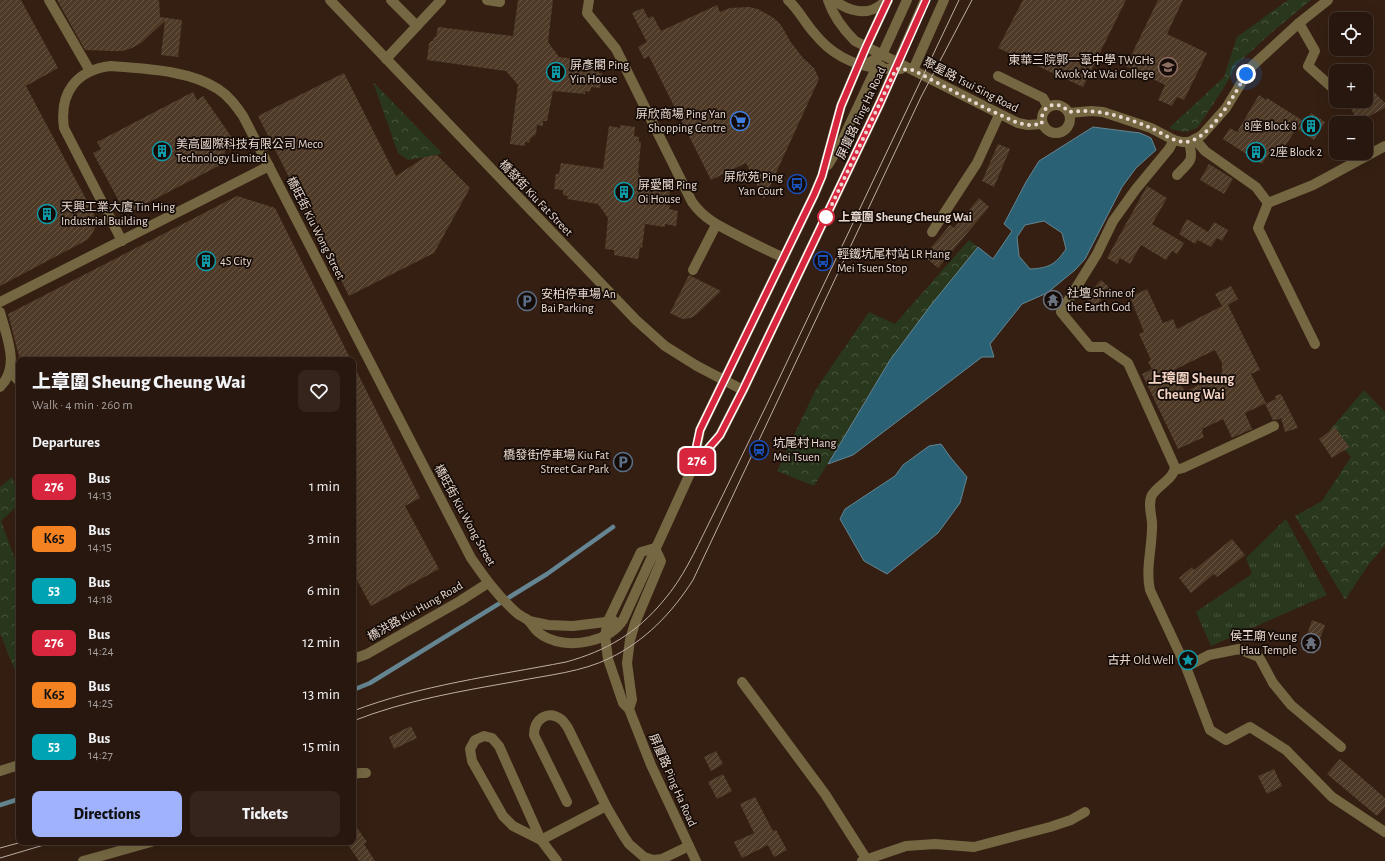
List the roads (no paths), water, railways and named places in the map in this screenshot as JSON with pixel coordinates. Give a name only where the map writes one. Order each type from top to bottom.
[{"type":"street","points":[[49,0],[90,71]]},
{"type":"street","name":"橋發街 Kiu Fat Street","points":[[330,0],[636,320],[665,346],[697,366],[743,390]]},
{"type":"street","points":[[391,0],[417,26]]},
{"type":"street","points":[[386,59],[441,0]]},
{"type":"street","points":[[487,0],[500,2]]},
{"type":"street","points":[[589,0],[587,13],[616,49],[692,202],[703,215],[716,225],[784,258]]},
{"type":"street","points":[[788,0],[798,10],[815,35],[840,57],[876,68],[897,66]]},
{"type":"street","name":"聚星路 Tsui Sing Road","points":[[828,0],[830,9],[837,20],[855,41],[882,55],[897,66],[913,70],[999,114],[1023,124],[1042,124]]},
{"type":"street","points":[[834,0],[851,10],[873,10],[888,0]]},
{"type":"street","name":"屏廈路 Ping Ha Road","points":[[629,709],[632,700],[628,673],[630,640],[635,623],[661,561],[655,548],[692,467],[700,430],[784,258],[822,176],[841,106],[888,0]]},
{"type":"street","points":[[859,64],[876,60],[882,55],[908,0]]},
{"type":"street","name":"屏廈路 Ping Ha Road","points":[[692,467],[720,435],[743,390],[897,66],[926,0]]},
{"type":"street","points":[[913,70],[944,0]]},
{"type":"street","points":[[1069,112],[1103,112],[1151,128],[1174,140],[1182,142],[1192,141],[1202,135],[1226,108],[1251,67],[1299,23],[1328,0]]},
{"type":"street","points":[[1299,23],[1314,51],[1308,66],[1329,85]]},
{"type":"street","name":"橋旺街 Kiu Wong Street","points":[[122,241],[64,128],[62,117],[63,105],[67,94],[81,77],[100,67],[111,66],[187,75],[204,80],[219,89],[232,101],[243,116],[471,558],[490,586],[510,607],[529,621],[537,632],[545,637],[556,641],[575,643],[605,636]]},
{"type":"street","points":[[822,176],[839,147],[876,68]]},
{"type":"street","points":[[998,76],[1043,98],[1048,107]]},
{"type":"street","points":[[1060,105],[1069,112],[1069,125],[1065,131],[1059,134],[1052,134],[1046,130],[1042,124],[1041,118],[1044,111],[1048,107],[1060,105]]},
{"type":"street","points":[[932,232],[977,163],[999,114]]},
{"type":"street","points":[[1174,140],[1169,149],[1136,189],[1113,221],[1097,254],[1061,312],[1090,347],[1105,346],[1128,363],[1175,467],[1174,474],[1152,495],[1150,502],[1153,535],[1148,581],[1150,590],[1186,667],[1210,730],[1226,740],[1250,727],[1286,750],[1332,797],[1385,832]]},
{"type":"street","points":[[1177,175],[1191,161],[1192,141]]},
{"type":"street","points":[[1192,141],[1256,187],[1268,203]]},
{"type":"street","points":[[1315,344],[1258,228],[1268,203],[1313,185],[1385,146]]},
{"type":"street","points":[[0,302],[269,166]]},
{"type":"street","points":[[693,270],[716,225]]},
{"type":"street","points":[[0,312],[12,355],[10,372],[0,387]]},
{"type":"street","points":[[10,372],[16,378]]},
{"type":"street","points":[[1175,470],[1183,468],[1274,426]]},
{"type":"street","points":[[605,636],[612,632],[623,620],[655,548]]},
{"type":"street","name":"屏廈路 Ping Ha Road","points":[[655,548],[641,552],[608,621],[605,636],[608,659],[623,703],[629,709],[651,765],[696,861]]},
{"type":"street","name":"橋洪路 Kiu Hung Road","points":[[356,658],[367,654],[460,601],[490,586]]},
{"type":"street","name":"橋旺街 Kiu Wong Street","points":[[529,621],[548,625],[573,626],[623,620],[635,623]]},
{"type":"street","points":[[1186,667],[1209,655],[1239,649],[1258,657],[1273,683],[1291,705],[1341,747]]},
{"type":"street","points":[[742,682],[825,794],[865,860],[906,846],[935,844],[974,847],[1050,827],[1071,820],[1085,812]]},
{"type":"street","points":[[567,802],[534,735],[534,727],[541,718],[550,715],[562,720],[568,728],[606,806],[629,844],[644,857],[653,860],[662,859],[689,846]]},
{"type":"street","points":[[541,840],[513,826],[503,816],[472,761],[470,749],[475,740],[484,736],[492,738],[499,746],[541,840],[557,861]]},
{"type":"street","points":[[0,771],[16,766]]},
{"type":"street","points":[[356,773],[366,773]]},
{"type":"street","points":[[541,840],[606,806]]},
{"type":"street","points":[[83,861],[140,845]]},
{"type":"water","points":[[1093,127],[1140,133],[1151,138],[1156,150],[1136,168],[1122,187],[1085,259],[1075,270],[1047,293],[1022,304],[990,344],[994,357],[982,357],[853,455],[828,464],[890,360],[931,305],[978,247],[993,259],[1012,231],[1004,224],[1039,161]],"holes":[[[1044,221],[1062,233],[1066,249],[1051,265],[1042,268],[1030,269],[1019,256],[1017,237],[1025,225]]]},
{"type":"water","points":[[941,444],[967,477],[960,503],[938,533],[887,574],[864,561],[840,519],[845,509],[895,476],[903,465],[929,446]]},
{"type":"waterway","points":[[356,689],[370,683],[547,574],[613,527]]},
{"type":"waterway","points":[[0,805],[16,800]]},
{"type":"tram line","points":[[356,710],[405,694],[581,658],[607,646],[632,631],[654,612],[671,592],[688,564],[723,495],[959,0]]},
{"type":"tram line","points":[[356,720],[393,707],[434,697],[588,667],[623,651],[646,635],[667,615],[693,580],[921,97],[972,0]]},
{"type":"tram line","points":[[0,848],[16,844]]},
{"type":"tram line","points":[[0,858],[44,845]]},
{"type":"place","name":"東華三院郭一葦中學 TWGHs Kwok Yat Wai College","points":[[1168,67]]},
{"type":"place","name":"屏彥閣 Ping Yin House","points":[[556,72]]},
{"type":"place","name":"屏欣商場 Ping Yan Shopping Centre","points":[[740,121]]},
{"type":"place","name":"8座 Block 8","points":[[1311,126]]},
{"type":"place","name":"美高國際科技有限公司 Meco Technology Limited","points":[[162,151]]},
{"type":"place","name":"2座 Block 2","points":[[1256,152]]},
{"type":"place","name":"屏欣苑 Ping Yan Court","points":[[797,184]]},
{"type":"place","name":"屏愛閣 Ping Oi House","points":[[624,192]]},
{"type":"place","name":"天興工業大廈 Tin Hing Industrial Building","points":[[47,214]]},
{"type":"place","name":"上章圍 Sheung Cheung Wai","points":[[826,217]]},
{"type":"place","name":"4S City","points":[[206,261]]},
{"type":"place","name":"輕鐵坑尾村站 LR Hang Mei Tsuen Stop","points":[[823,261]]},
{"type":"place","name":"社壇 Shrine of the Earth God","points":[[1053,300]]},
{"type":"place","name":"安柏停車場 An Bai Parking","points":[[527,301]]},
{"type":"place","name":"坑尾村 Hang Mei Tsuen","points":[[759,450]]},
{"type":"place","name":"橋發街停車場 Kiu Fat Street Car Park","points":[[623,462]]},
{"type":"place","name":"侯王廟 Yeung Hau Temple","points":[[1311,643]]},
{"type":"place","name":"古井 Old Well","points":[[1188,660]]},
{"type":"district","name":"上璋圍 Sheung Cheung Wai","points":[[1191,386]]}]
